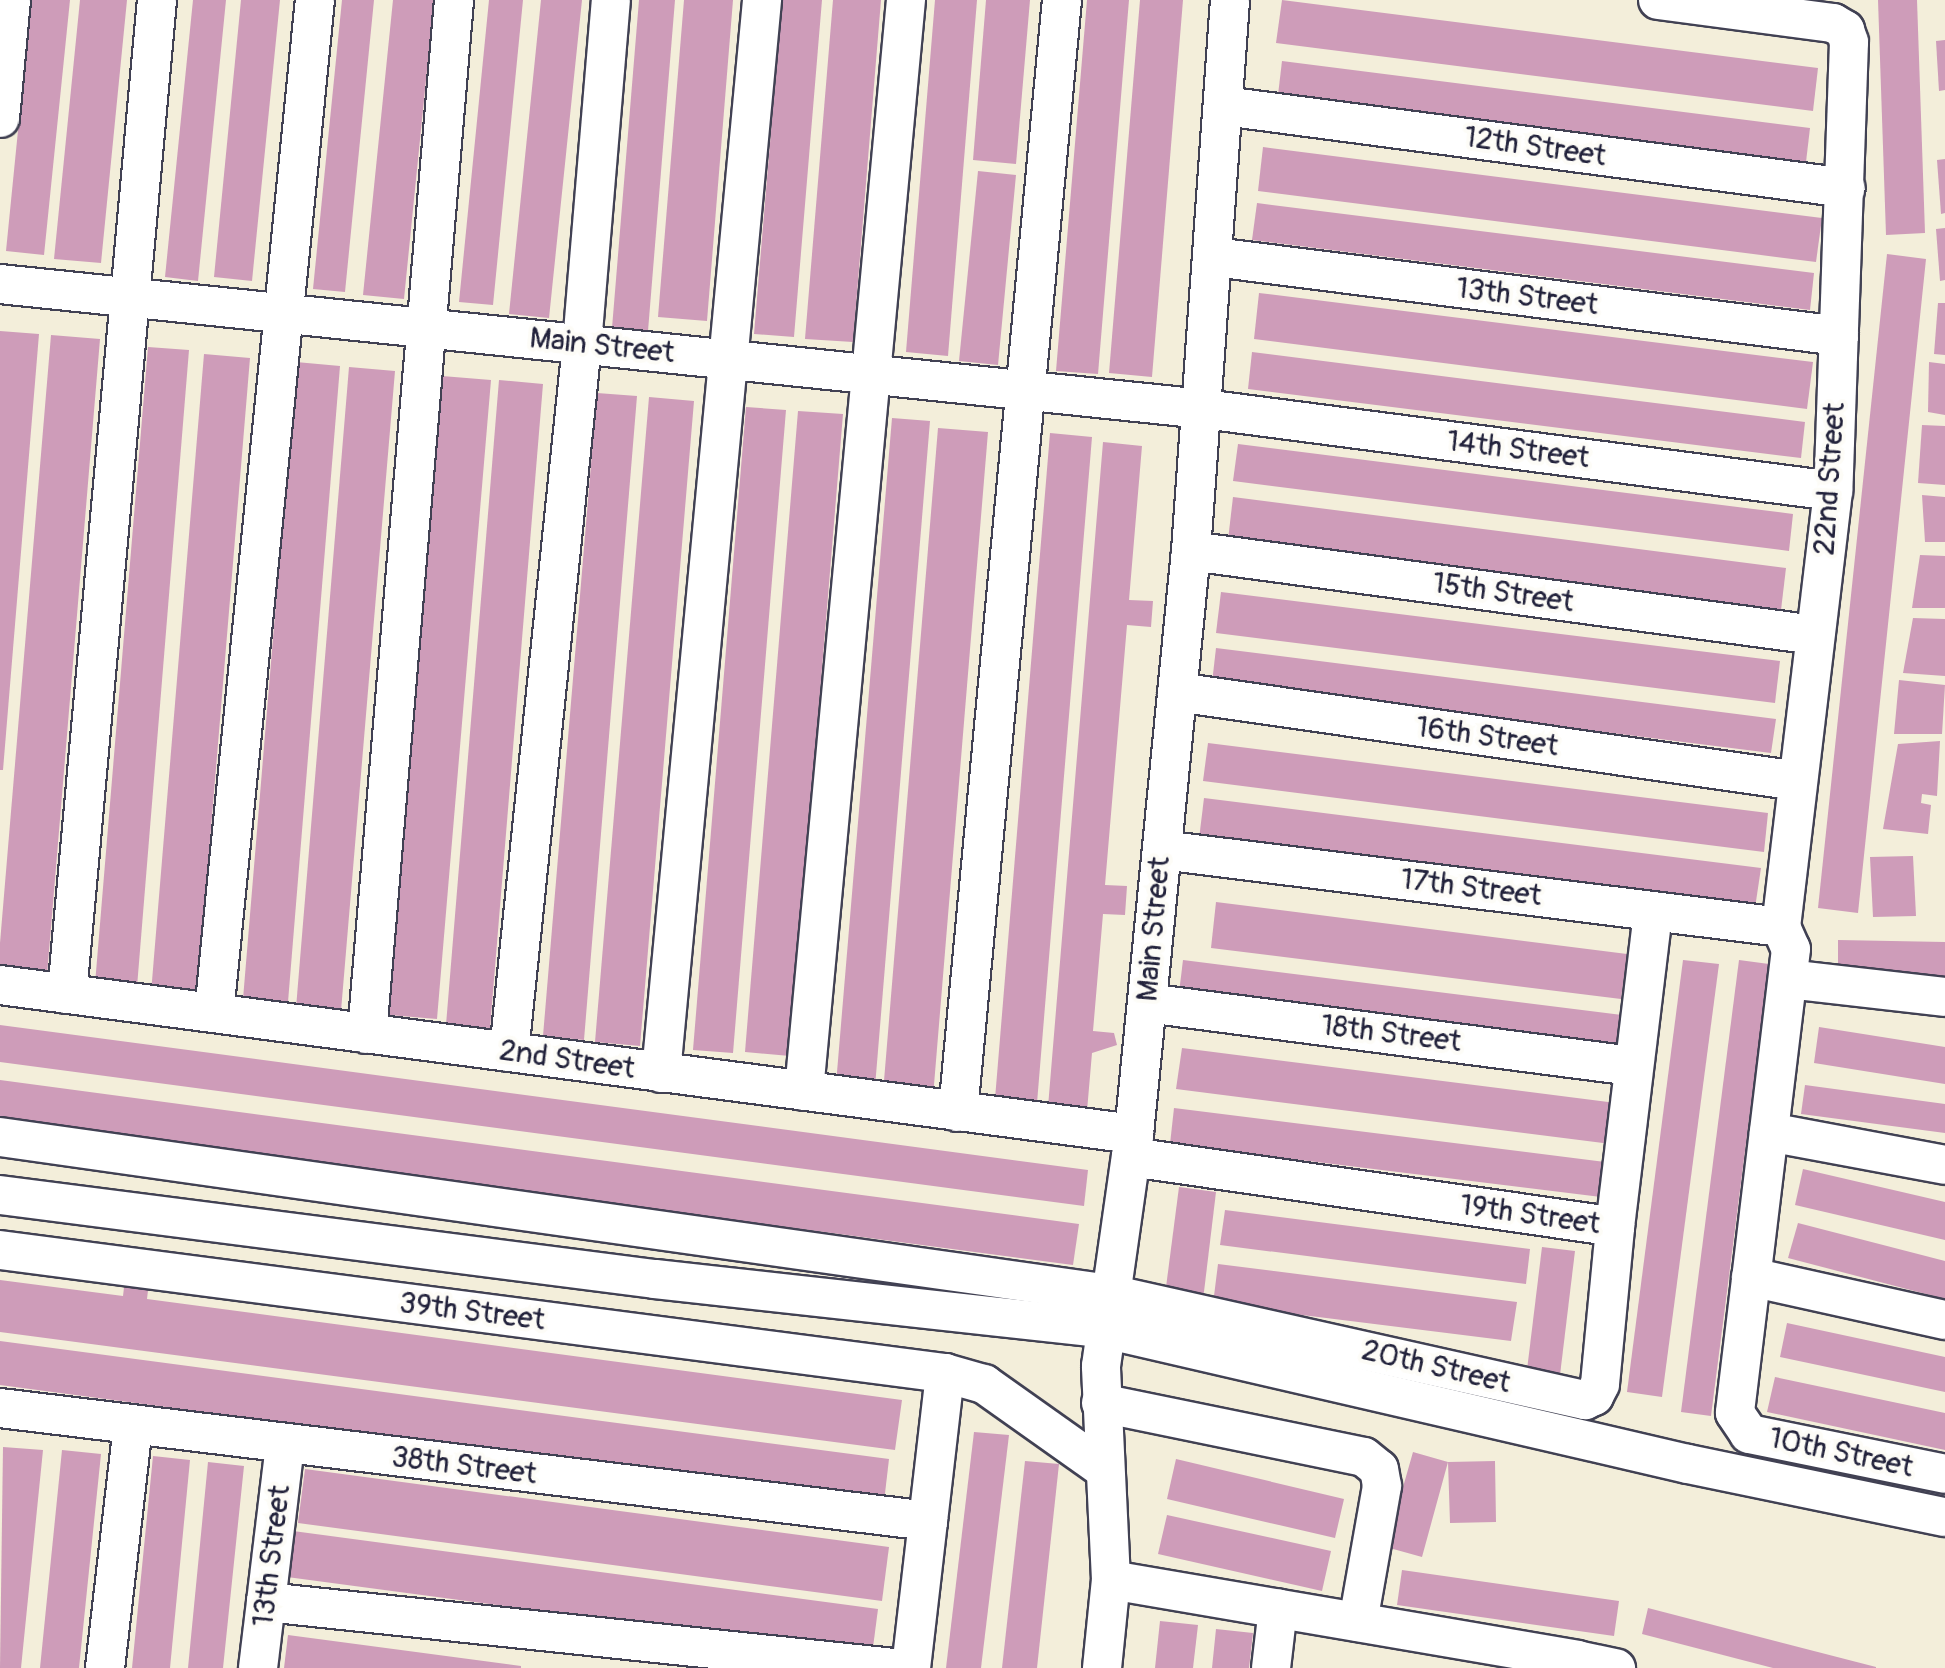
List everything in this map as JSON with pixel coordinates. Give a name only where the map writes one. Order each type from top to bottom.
[{"type":"street","points":[[0,118],[11,0]]},
{"type":"street","points":[[67,994],[133,297],[156,0]]},
{"type":"street","points":[[214,1013],[316,0]]},
{"type":"street","points":[[367,1034],[454,0]]},
{"type":"street","points":[[509,1052],[582,344],[611,0]]},
{"type":"street","points":[[661,1072],[762,0]]},
{"type":"street","points":[[804,1091],[906,0]]},
{"type":"street","points":[[958,1112],[1062,0]]},
{"type":"street","name":"Main Street","points":[[1102,1668],[1111,1580],[1104,1469],[1104,1345],[1132,1146],[1204,409],[1230,0]]},
{"type":"street","name":"22nd Street","points":[[1658,0],[1833,23],[1845,30],[1849,42],[1833,491],[1781,926],[1791,949],[1734,1412],[1739,1425]]},
{"type":"street","name":"12th Street","points":[[1224,106],[1846,188]]},
{"type":"street","name":"13th Street","points":[[1214,257],[1840,336]]},
{"type":"street","name":"Main Street","points":[[0,284],[1204,409]]},
{"type":"street","name":"14th Street","points":[[1204,409],[1833,491]]},
{"type":"street","name":"15th Street","points":[[1190,551],[1815,635]]},
{"type":"street","name":"16th Street","points":[[1176,692],[1798,782]]},
{"type":"street","name":"17th Street","points":[[1162,850],[1781,926]]},
{"type":"street","name":"19th Street","points":[[1132,1146],[1615,1227],[1653,911]]},
{"type":"street","points":[[1788,980],[1945,997]]},
{"type":"street","name":"2nd Street","points":[[0,985],[958,1112],[1132,1146]]},
{"type":"street","name":"18th Street","points":[[1147,1003],[1634,1066]]},
{"type":"street","points":[[1769,1132],[1945,1164]]},
{"type":"street","points":[[0,1137],[1104,1345],[1945,1517]]},
{"type":"street","points":[[0,1196],[655,1279],[1104,1345],[1364,1457],[1379,1469],[1382,1486],[1358,1622]]},
{"type":"street","name":"20th Street","points":[[1104,1345],[1585,1400],[1594,1396],[1600,1384],[1615,1227]]},
{"type":"street","name":"39th Street","points":[[0,1250],[945,1373],[984,1384],[1104,1469]]},
{"type":"street","points":[[1751,1277],[1945,1320]]},
{"type":"street","points":[[910,1668],[945,1373]]},
{"type":"street","name":"38th Street","points":[[0,1408],[928,1522]]},
{"type":"street","points":[[105,1668],[133,1425]]},
{"type":"street","name":"10th Street","points":[[1739,1425],[1748,1434],[1945,1474]]},
{"type":"street","name":"13th Street","points":[[258,1668],[285,1444]]},
{"type":"street","points":[[1111,1580],[1358,1622],[1432,1652],[1616,1668]]},
{"type":"street","points":[[266,1602],[658,1656],[894,1668]]},
{"type":"street","points":[[1271,1668],[1278,1608]]},
{"type":"building","points":[[31,0],[70,0],[44,255],[6,251]]},
{"type":"building","points":[[80,0],[127,0],[101,263],[54,259]]},
{"type":"building","points":[[193,0],[226,0],[198,281],[165,277]]},
{"type":"building","points":[[241,0],[280,0],[252,281],[214,277]]},
{"type":"building","points":[[342,0],[374,0],[345,292],[313,289]]},
{"type":"building","points":[[393,0],[434,0],[404,299],[363,295]]},
{"type":"building","points":[[489,0],[523,0],[493,305],[459,302]]},
{"type":"building","points":[[541,0],[582,0],[549,318],[509,314]]},
{"type":"building","points":[[639,0],[675,0],[648,331],[612,328]]},
{"type":"building","points":[[684,0],[733,0],[707,321],[658,317]]},
{"type":"building","points":[[782,0],[822,0],[794,337],[754,334]]},
{"type":"building","points":[[833,0],[881,0],[853,342],[805,339]]},
{"type":"building","points":[[935,0],[977,0],[948,356],[906,352]]},
{"type":"building","points":[[986,0],[1030,0],[1016,164],[973,160]]},
{"type":"building","points":[[1087,0],[1129,0],[1098,374],[1056,371]]},
{"type":"building","points":[[1140,0],[1183,0],[1152,377],[1109,373]]},
{"type":"building","points":[[1282,0],[1818,68],[1813,111],[1276,43]]},
{"type":"building","points":[[1878,0],[1917,0],[1925,233],[1886,235]]},
{"type":"building","points":[[1945,40],[1945,90],[1939,91],[1936,41]]},
{"type":"building","points":[[1282,61],[1810,128],[1806,162],[1278,95]]},
{"type":"building","points":[[1263,147],[1822,218],[1816,262],[1258,191]]},
{"type":"building","points":[[1945,159],[1945,213],[1941,214],[1937,160]]},
{"type":"building","points":[[978,171],[1016,175],[998,365],[959,361]]},
{"type":"building","points":[[1257,203],[1814,273],[1810,310],[1252,240]]},
{"type":"building","points":[[1945,228],[1945,280],[1940,281],[1936,229]]},
{"type":"building","points":[[1887,254],[1926,259],[1858,913],[1818,908]]},
{"type":"building","points":[[1259,293],[1813,362],[1807,409],[1254,339]]},
{"type":"building","points":[[1938,303],[1945,303],[1945,355],[1934,354]]},
{"type":"building","points":[[0,331],[39,334],[3,770],[0,770]]},
{"type":"building","points":[[51,335],[100,339],[47,975],[0,971],[0,943]]},
{"type":"building","points":[[148,347],[189,350],[137,987],[95,984]]},
{"type":"building","points":[[1252,352],[1805,422],[1801,458],[1248,389]]},
{"type":"building","points":[[204,354],[250,358],[197,997],[151,993]]},
{"type":"building","points":[[296,362],[340,366],[288,1002],[243,999]]},
{"type":"building","points":[[1929,362],[1945,364],[1945,415],[1928,412]]},
{"type":"building","points":[[349,367],[395,371],[341,1011],[296,1008]]},
{"type":"building","points":[[442,376],[491,380],[437,1019],[389,1015]]},
{"type":"building","points":[[499,380],[543,384],[490,1028],[446,1025]]},
{"type":"building","points":[[597,393],[637,396],[584,1040],[543,1036]]},
{"type":"building","points":[[649,397],[694,401],[640,1046],[595,1042]]},
{"type":"building","points":[[746,407],[786,410],[733,1053],[693,1050]]},
{"type":"building","points":[[798,411],[843,414],[790,1056],[745,1052]]},
{"type":"building","points":[[892,418],[930,421],[875,1087],[836,1084]]},
{"type":"building","points":[[1922,425],[1945,426],[1945,485],[1918,483]]},
{"type":"building","points":[[938,428],[988,432],[933,1097],[883,1093]]},
{"type":"building","points":[[1050,433],[1092,437],[1037,1103],[995,1099]]},
{"type":"building","points":[[1103,442],[1142,446],[1129,600],[1153,601],[1151,627],[1127,625],[1105,885],[1127,886],[1125,915],[1103,914],[1093,1031],[1114,1033],[1117,1045],[1092,1053],[1087,1111],[1048,1107]]},
{"type":"building","points":[[1238,444],[1793,514],[1789,551],[1233,481]]},
{"type":"building","points":[[1922,495],[1945,497],[1945,542],[1925,542]]},
{"type":"building","points":[[1233,497],[1786,568],[1781,610],[1228,540]]},
{"type":"building","points":[[1920,555],[1945,556],[1945,608],[1912,608]]},
{"type":"building","points":[[1221,592],[1780,661],[1775,703],[1216,633]]},
{"type":"building","points":[[1913,618],[1945,619],[1945,676],[1903,673]]},
{"type":"building","points":[[1216,648],[1776,719],[1771,753],[1212,683]]},
{"type":"building","points":[[1899,680],[1945,685],[1942,734],[1894,734]]},
{"type":"building","points":[[1940,741],[1937,796],[1922,794],[1921,803],[1931,805],[1928,834],[1883,829],[1898,744]]},
{"type":"building","points":[[1208,743],[1768,813],[1764,852],[1203,781]]},
{"type":"building","points":[[1204,798],[1761,868],[1755,908],[1199,839]]},
{"type":"building","points":[[1913,856],[1916,916],[1873,917],[1870,857]]},
{"type":"building","points":[[1216,902],[1627,954],[1621,999],[1211,948]]},
{"type":"building","points":[[1838,940],[1945,942],[1945,979],[1838,978]]},
{"type":"building","points":[[1183,960],[1622,1015],[1617,1049],[1179,993]]},
{"type":"building","points":[[1683,960],[1719,964],[1662,1397],[1627,1392]]},
{"type":"building","points":[[1739,960],[1769,964],[1711,1416],[1681,1412]]},
{"type":"building","points":[[0,1025],[1088,1170],[1084,1206],[0,1062]]},
{"type":"building","points":[[1819,1027],[1945,1047],[1945,1084],[1814,1063]]},
{"type":"building","points":[[1182,1048],[1616,1103],[1611,1144],[1176,1089]]},
{"type":"building","points":[[0,1080],[1079,1224],[1073,1265],[0,1123]]},
{"type":"building","points":[[1805,1085],[1945,1104],[1945,1133],[1801,1114]]},
{"type":"building","points":[[1174,1108],[1605,1162],[1601,1197],[1170,1144]]},
{"type":"building","points":[[1803,1169],[1945,1202],[1945,1240],[1795,1205]]},
{"type":"building","points":[[1179,1187],[1216,1192],[1203,1300],[1165,1295]]},
{"type":"building","points":[[1225,1210],[1530,1249],[1526,1284],[1220,1245]]},
{"type":"building","points":[[1798,1223],[1945,1261],[1945,1299],[1788,1258]]},
{"type":"building","points":[[1542,1247],[1575,1251],[1560,1375],[1527,1370]]},
{"type":"building","points":[[1218,1264],[1517,1302],[1511,1341],[1213,1304]]},
{"type":"building","points":[[125,1279],[149,1282],[147,1299],[902,1400],[895,1450],[0,1332],[0,1280],[123,1296]]},
{"type":"building","points":[[1787,1323],[1945,1357],[1945,1392],[1780,1357]]},
{"type":"building","points":[[0,1341],[889,1459],[884,1502],[0,1385]]},
{"type":"building","points":[[1775,1377],[1945,1413],[1945,1450],[1767,1412]]},
{"type":"building","points":[[974,1432],[1009,1435],[981,1668],[946,1668]]},
{"type":"building","points":[[3,1447],[43,1450],[21,1668],[0,1668]]},
{"type":"building","points":[[62,1450],[101,1454],[79,1668],[40,1668]]},
{"type":"building","points":[[1413,1452],[1448,1462],[1422,1557],[1386,1547]]},
{"type":"building","points":[[153,1456],[190,1460],[170,1668],[132,1668]]},
{"type":"building","points":[[1176,1459],[1344,1499],[1335,1538],[1167,1499]]},
{"type":"building","points":[[1025,1461],[1059,1464],[1037,1668],[1002,1668]]},
{"type":"building","points":[[1495,1461],[1496,1522],[1450,1523],[1448,1462]]},
{"type":"building","points":[[208,1462],[244,1466],[223,1668],[188,1668]]},
{"type":"building","points":[[305,1469],[889,1547],[882,1601],[298,1523]]},
{"type":"building","points":[[1167,1515],[1331,1551],[1322,1591],[1158,1554]]},
{"type":"building","points":[[293,1531],[878,1609],[872,1655],[287,1577]]},
{"type":"building","points":[[1402,1570],[1619,1601],[1614,1636],[1397,1605]]},
{"type":"building","points":[[1648,1608],[1876,1668],[1773,1668],[1642,1634]]},
{"type":"building","points":[[1160,1621],[1198,1625],[1193,1668],[1155,1668]]},
{"type":"building","points":[[1216,1629],[1253,1633],[1249,1668],[1212,1668]]},
{"type":"building","points":[[288,1635],[521,1666],[521,1668],[284,1668]]}]
